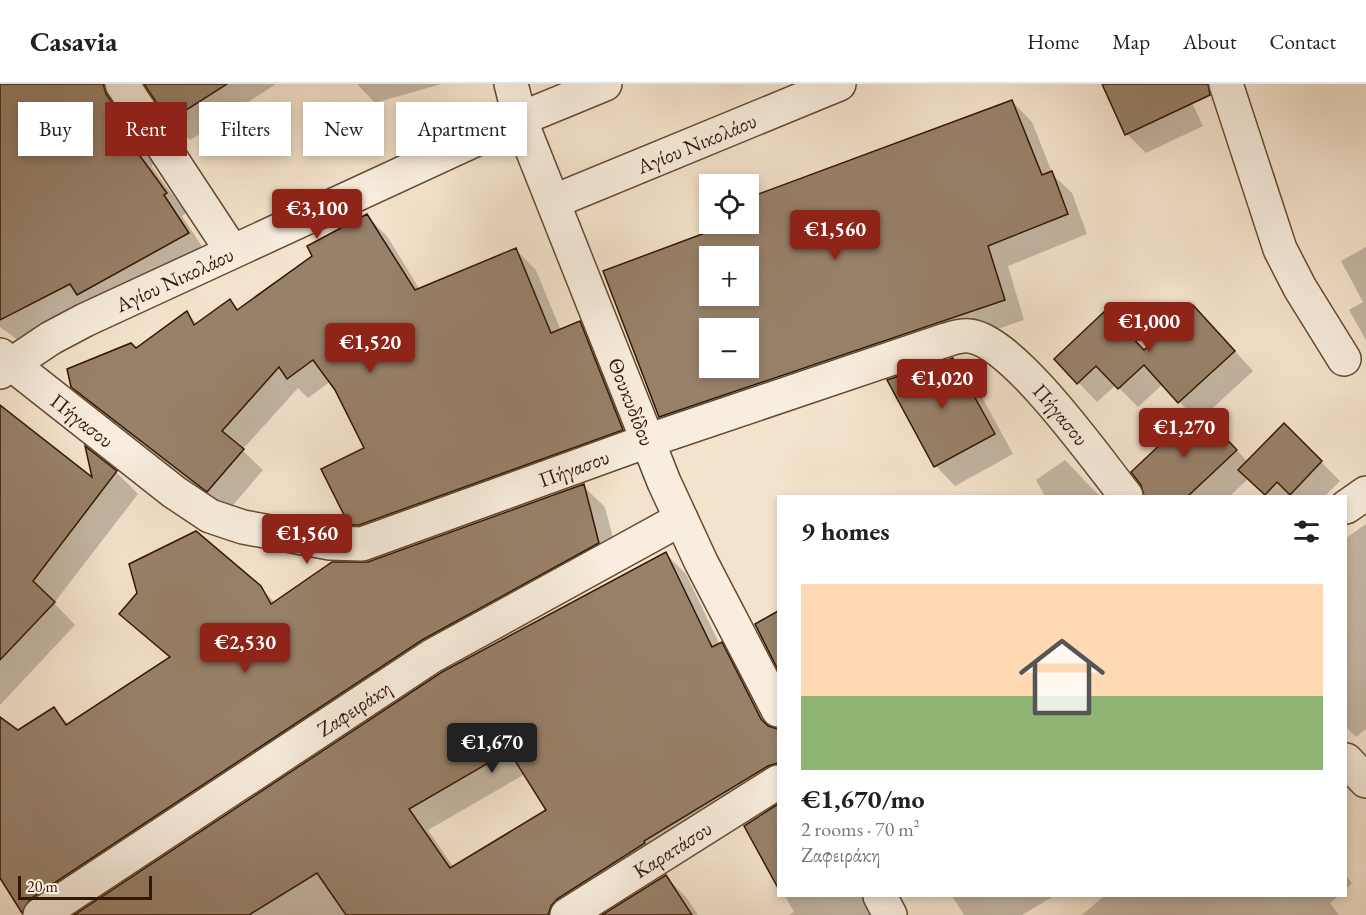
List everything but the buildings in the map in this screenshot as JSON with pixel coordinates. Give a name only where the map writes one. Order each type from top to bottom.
[{"type":"street","points":[[122,84],[232,250]]},
{"type":"street","name":"Θουκυδίδου","points":[[511,84],[516,102]]},
{"type":"street","name":"Αγίου Νικολάου","points":[[527,116],[605,84]]},
{"type":"street","name":"Αγίου Νικολάου","points":[[555,201],[839,84]]},
{"type":"street","points":[[1226,84],[1280,249],[1300,288],[1344,359]]},
{"type":"street","name":"Θουκυδίδου","points":[[527,135],[555,201],[647,441],[681,519],[777,708]]},
{"type":"street","name":"Αγίου Νικολάου","points":[[4,364],[85,320],[439,156]]},
{"type":"street","name":"Πήγασου","points":[[4,364],[174,492],[210,516],[243,527],[330,543],[362,544],[647,441],[946,340],[968,336],[996,348],[1037,386],[1125,495]]},
{"type":"street","points":[[1347,506],[1366,494]]},
{"type":"street","name":"Ζαφειράκη","points":[[40,915],[414,667],[484,626],[681,519]]},
{"type":"street","points":[[1347,761],[1366,781]]},
{"type":"street","name":"Καρατάσου","points":[[567,915],[777,783]]},
{"type":"street","points":[[881,897],[890,915]]}]
